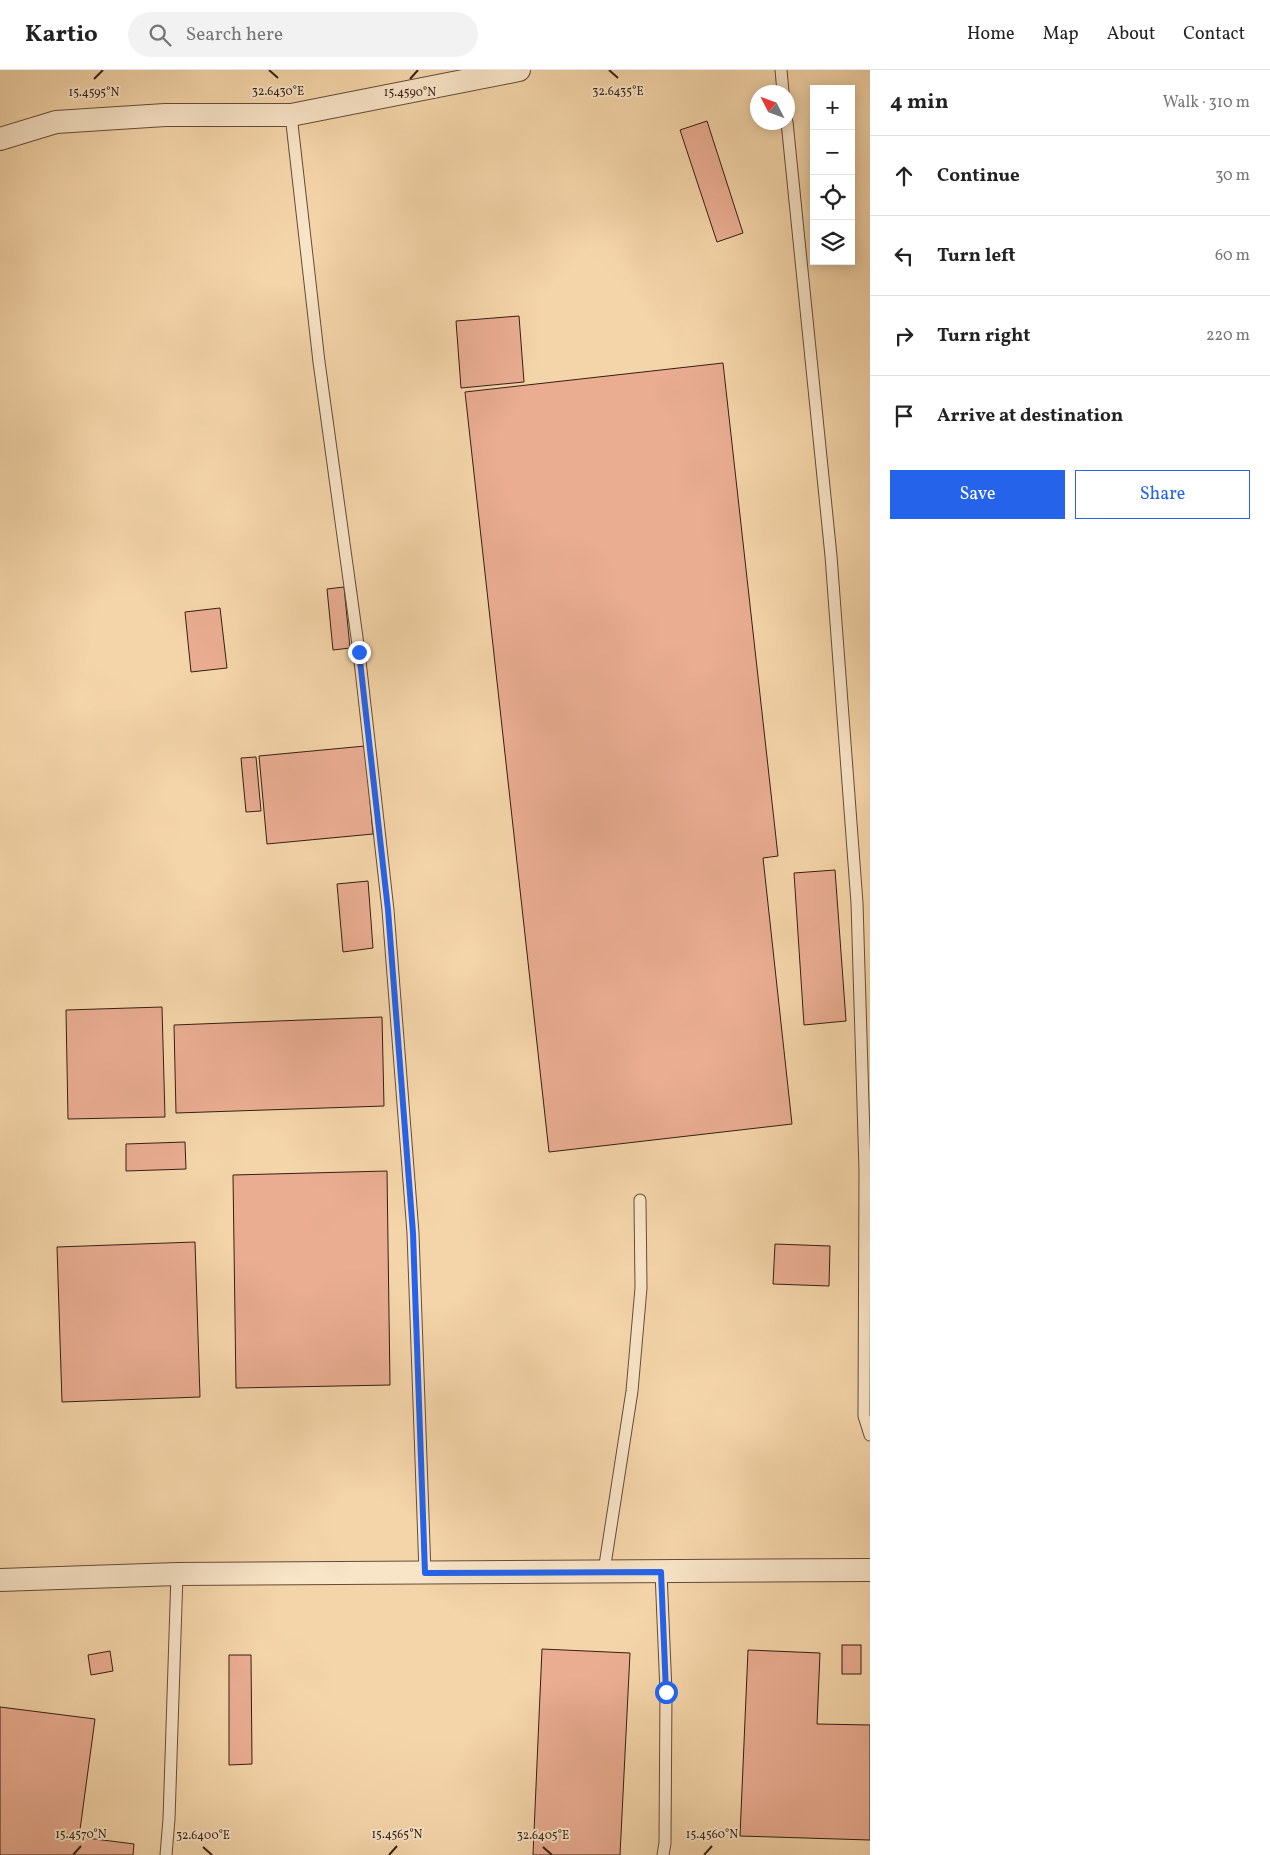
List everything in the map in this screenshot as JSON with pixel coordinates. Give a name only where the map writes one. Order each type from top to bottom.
[{"type":"street","points":[[0,139],[56,122],[165,115],[291,115],[519,70]]},
{"type":"street","points":[[0,1580],[177,1574],[870,1570]]},
{"type":"lane","points":[[781,70],[782,85]]},
{"type":"lane","points":[[291,115],[319,362],[359,652],[388,910],[413,1233],[425,1573]]},
{"type":"lane","points":[[788,130],[830,546],[857,903],[865,1170],[864,1416],[870,1435]]},
{"type":"lane","points":[[604,1571],[632,1391],[641,1288],[640,1200]]},
{"type":"lane","points":[[661,1572],[666,1692],[665,1842],[663,1855]]},
{"type":"lane","points":[[166,1855],[169,1819],[177,1574]]},
{"type":"building","points":[[707,121],[743,233],[717,242],[680,130]]},
{"type":"building","points":[[519,316],[524,382],[461,388],[456,321]]},
{"type":"building","points":[[723,363],[778,856],[763,858],[792,1124],[549,1152],[465,392]]},
{"type":"building","points":[[344,587],[350,648],[333,650],[327,589]]},
{"type":"building","points":[[220,608],[227,668],[191,672],[185,612]]},
{"type":"building","points":[[365,746],[373,834],[267,844],[259,756]]},
{"type":"building","points":[[256,757],[261,811],[246,812],[241,758]]},
{"type":"building","points":[[835,870],[846,1021],[804,1025],[794,873]]},
{"type":"building","points":[[368,881],[373,948],[343,952],[337,884]]},
{"type":"building","points":[[162,1007],[165,1117],[68,1119],[66,1010]]},
{"type":"building","points":[[382,1017],[384,1106],[176,1113],[174,1025]]},
{"type":"building","points":[[185,1142],[186,1169],[126,1171],[126,1144]]},
{"type":"building","points":[[387,1171],[390,1385],[236,1388],[233,1175]]},
{"type":"building","points":[[195,1242],[200,1397],[62,1402],[57,1247]]},
{"type":"building","points":[[775,1244],[830,1246],[829,1286],[773,1284]]},
{"type":"building","points":[[842,1645],[861,1645],[861,1674],[842,1674]]},
{"type":"building","points":[[542,1649],[630,1653],[620,1855],[533,1855]]},
{"type":"building","points":[[748,1650],[820,1653],[817,1724],[870,1725],[870,1840],[740,1836]]},
{"type":"building","points":[[110,1651],[113,1671],[91,1675],[88,1655]]},
{"type":"building","points":[[229,1655],[251,1655],[252,1764],[229,1765]]},
{"type":"building","points":[[0,1707],[95,1719],[79,1837],[134,1844],[133,1855],[0,1855]]},
{"type":"route","points":[[359,652],[388,910],[413,1233],[425,1573],[661,1572],[666,1692]]}]
